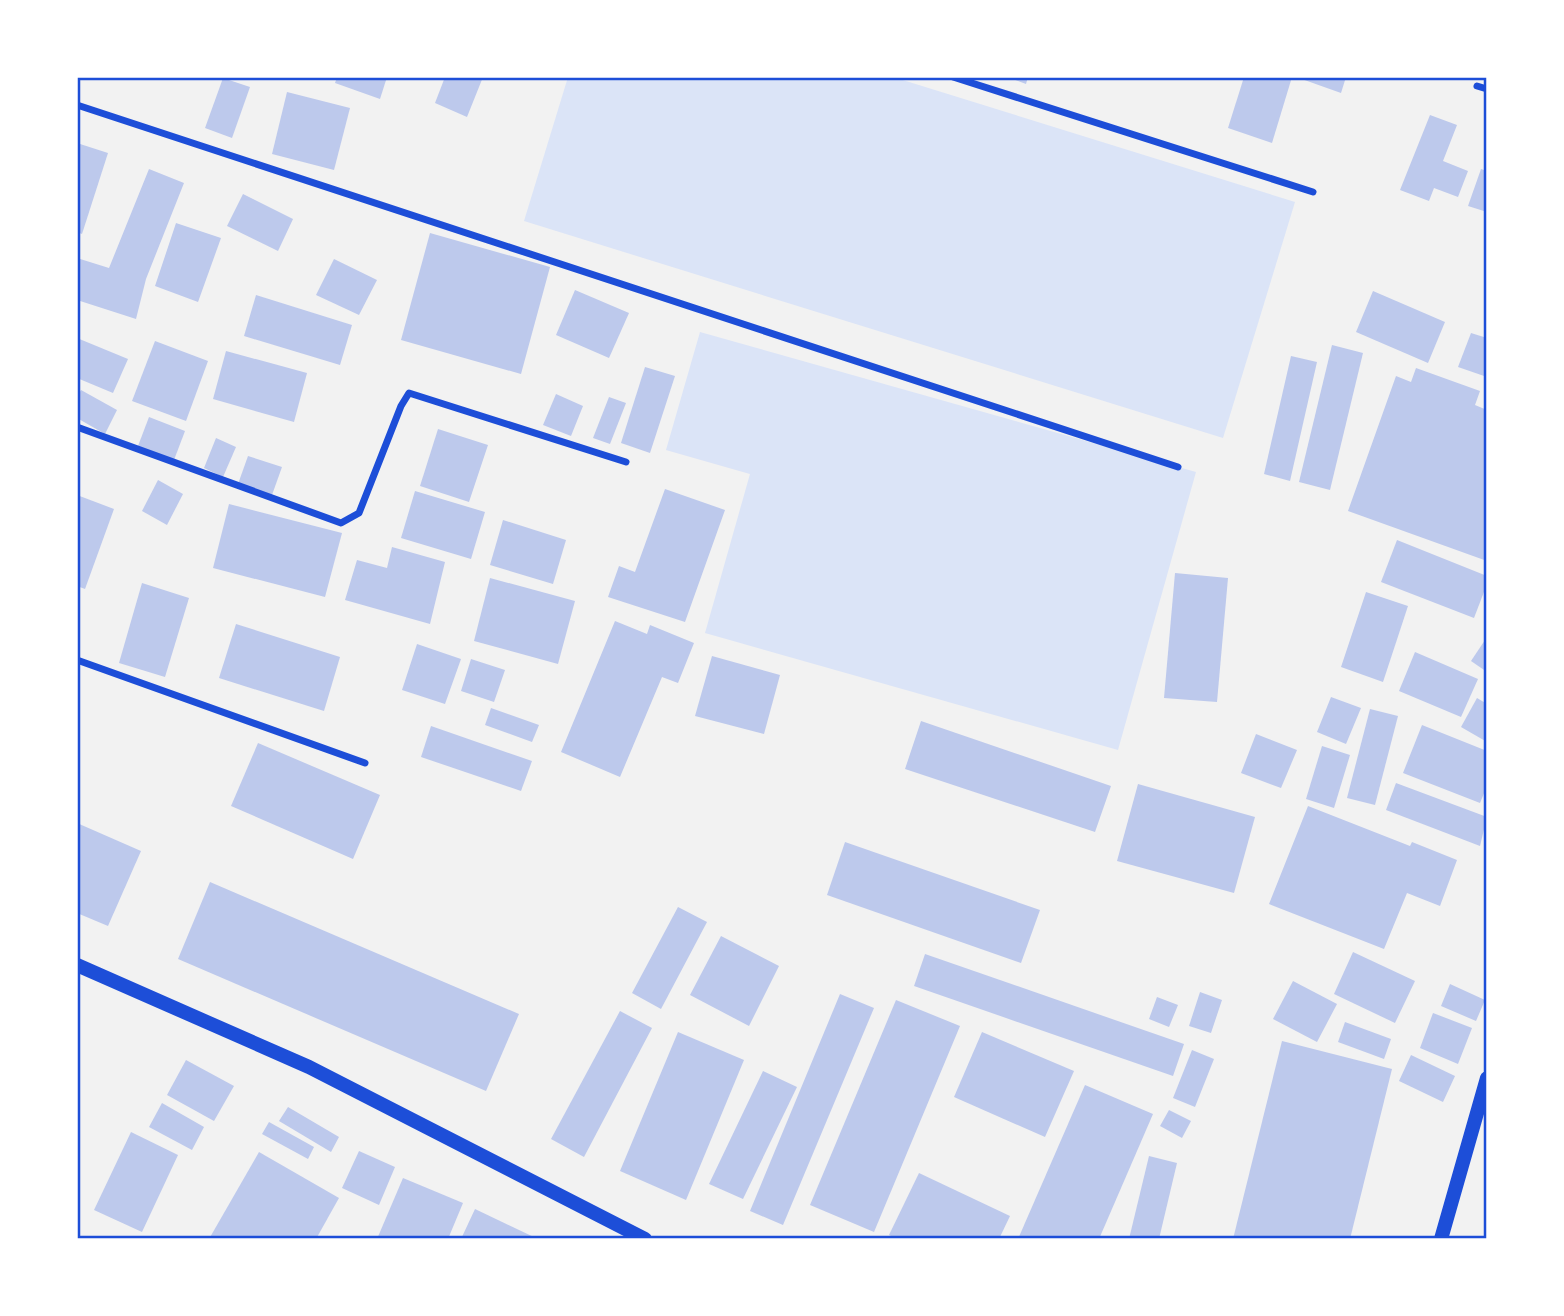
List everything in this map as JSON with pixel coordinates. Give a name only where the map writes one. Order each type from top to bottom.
[{"type":"main road","points":[[77,965],[309,1067],[645,1239]]},
{"type":"main road","points":[[1441,1239],[1487,1078]]},
{"type":"street","points":[[953,77],[1313,192]]},
{"type":"street","points":[[1477,86],[1487,89]]},
{"type":"street","points":[[77,105],[1178,467]]},
{"type":"street","points":[[77,427],[341,523],[359,513],[401,406],[409,394],[626,462]]},
{"type":"street","points":[[77,660],[365,762]]},
{"type":"shaded area","points":[[568,77],[893,77],[1295,202],[1223,438],[524,221]]},
{"type":"shaded area","points":[[700,332],[1196,472],[1118,750],[705,633],[750,474],[666,450]]},
{"type":"building","points":[[337,77],[387,77],[380,99],[335,83]]},
{"type":"building","points":[[445,77],[483,77],[467,117],[435,103]]},
{"type":"building","points":[[1007,77],[1028,77],[1026,84]]},
{"type":"building","points":[[1244,77],[1292,77],[1272,143],[1228,128]]},
{"type":"building","points":[[1296,77],[1346,77],[1341,93]]},
{"type":"building","points":[[223,78],[250,87],[232,138],[205,128]]},
{"type":"building","points":[[287,92],[350,108],[334,170],[272,154]]},
{"type":"building","points":[[1430,115],[1457,125],[1443,161],[1468,171],[1458,197],[1434,188],[1429,201],[1400,190]]},
{"type":"building","points":[[77,143],[108,153],[82,234],[77,232]]},
{"type":"building","points":[[149,169],[184,183],[146,279],[136,319],[77,300],[77,258],[109,268]]},
{"type":"building","points":[[1481,169],[1487,171],[1487,212],[1468,206]]},
{"type":"building","points":[[243,194],[293,219],[278,251],[227,226]]},
{"type":"building","points":[[176,223],[221,238],[198,302],[155,286]]},
{"type":"building","points":[[430,233],[550,267],[521,374],[401,340]]},
{"type":"building","points":[[334,259],[377,280],[359,315],[316,295]]},
{"type":"building","points":[[575,290],[629,313],[609,358],[556,335]]},
{"type":"building","points":[[1373,291],[1445,322],[1428,363],[1356,332]]},
{"type":"building","points":[[256,295],[352,325],[340,365],[244,336]]},
{"type":"building","points":[[1471,333],[1487,338],[1487,377],[1458,367]]},
{"type":"building","points":[[77,338],[128,359],[113,393],[77,378]]},
{"type":"building","points":[[155,341],[208,361],[186,421],[132,401]]},
{"type":"building","points":[[1332,345],[1363,353],[1330,490],[1299,482]]},
{"type":"building","points":[[226,351],[307,373],[294,422],[213,399]]},
{"type":"building","points":[[1291,356],[1317,362],[1290,481],[1264,474]]},
{"type":"building","points":[[645,367],[675,376],[650,453],[621,443]]},
{"type":"building","points":[[1416,368],[1480,391],[1475,405],[1487,410],[1487,561],[1348,511],[1396,376],[1411,382]]},
{"type":"building","points":[[81,390],[117,410],[105,434],[77,418],[77,397]]},
{"type":"building","points":[[556,394],[583,406],[571,436],[543,425]]},
{"type":"building","points":[[609,397],[626,403],[610,444],[593,438]]},
{"type":"building","points":[[149,417],[185,431],[174,460],[138,446]]},
{"type":"building","points":[[438,429],[488,445],[469,502],[420,486]]},
{"type":"building","points":[[216,438],[236,447],[223,477],[204,468]]},
{"type":"building","points":[[248,456],[282,467],[272,495],[238,484]]},
{"type":"building","points":[[158,480],[183,494],[167,525],[142,511]]},
{"type":"building","points":[[665,489],[725,510],[685,622],[608,597],[619,566],[635,572]]},
{"type":"building","points":[[415,491],[485,512],[471,559],[401,538]]},
{"type":"building","points":[[77,495],[114,509],[85,589],[77,586]]},
{"type":"building","points":[[229,504],[342,533],[325,597],[213,568]]},
{"type":"building","points":[[503,520],[566,540],[553,584],[490,565]]},
{"type":"building","points":[[1397,540],[1487,576],[1487,584],[1474,618],[1381,582]]},
{"type":"building","points":[[392,547],[445,562],[430,624],[345,600],[357,560],[387,568]]},
{"type":"building","points":[[1175,573],[1228,578],[1217,702],[1164,698]]},
{"type":"building","points":[[490,578],[575,601],[558,664],[474,641]]},
{"type":"building","points":[[142,583],[189,598],[165,677],[119,663]]},
{"type":"building","points":[[1366,592],[1408,606],[1383,682],[1341,667]]},
{"type":"building","points":[[615,621],[647,634],[650,625],[694,643],[678,683],[662,677],[620,777],[561,752]]},
{"type":"building","points":[[236,624],[340,657],[324,711],[219,678]]},
{"type":"building","points":[[1487,637],[1487,672],[1471,661]]},
{"type":"building","points":[[417,644],[461,659],[445,704],[402,690]]},
{"type":"building","points":[[1415,652],[1478,679],[1461,717],[1399,691]]},
{"type":"building","points":[[712,656],[780,675],[764,734],[695,716]]},
{"type":"building","points":[[471,659],[505,670],[494,702],[461,691]]},
{"type":"building","points":[[1331,697],[1361,708],[1346,744],[1317,732]]},
{"type":"building","points":[[1477,698],[1487,704],[1487,742],[1461,727]]},
{"type":"building","points":[[491,708],[539,725],[532,742],[485,725]]},
{"type":"building","points":[[1370,709],[1398,716],[1375,805],[1347,798]]},
{"type":"building","points":[[921,721],[1111,786],[1095,832],[905,769]]},
{"type":"building","points":[[1422,725],[1487,751],[1487,786],[1480,803],[1403,773]]},
{"type":"building","points":[[431,726],[532,761],[521,791],[421,757]]},
{"type":"building","points":[[1256,734],[1297,750],[1281,788],[1241,773]]},
{"type":"building","points":[[258,743],[380,795],[353,859],[231,806]]},
{"type":"building","points":[[1322,746],[1350,755],[1334,808],[1306,799]]},
{"type":"building","points":[[1396,783],[1487,817],[1480,846],[1386,810]]},
{"type":"building","points":[[1138,784],[1255,817],[1234,893],[1117,861]]},
{"type":"building","points":[[1308,806],[1410,846],[1412,842],[1457,860],[1440,906],[1407,893],[1384,949],[1269,904]]},
{"type":"building","points":[[77,823],[141,851],[108,926],[77,913]]},
{"type":"building","points":[[845,842],[1040,910],[1021,963],[827,895]]},
{"type":"building","points":[[210,882],[519,1014],[486,1091],[178,959]]},
{"type":"building","points":[[678,907],[707,922],[661,1009],[632,993]]},
{"type":"building","points":[[721,936],[779,966],[749,1026],[690,995]]},
{"type":"building","points":[[1353,952],[1415,981],[1395,1023],[1334,994]]},
{"type":"building","points":[[925,954],[1184,1044],[1173,1076],[914,986]]},
{"type":"building","points":[[1293,981],[1337,1004],[1317,1042],[1273,1019]]},
{"type":"building","points":[[1450,984],[1485,1000],[1476,1021],[1441,1006]]},
{"type":"building","points":[[1200,992],[1222,1000],[1211,1033],[1189,1026]]},
{"type":"building","points":[[840,994],[874,1008],[783,1225],[750,1211]]},
{"type":"building","points":[[1157,997],[1178,1005],[1169,1027],[1149,1019]]},
{"type":"building","points":[[896,1000],[960,1026],[874,1232],[810,1205]]},
{"type":"building","points":[[620,1011],[652,1028],[584,1157],[551,1139]]},
{"type":"building","points":[[1433,1013],[1472,1028],[1458,1064],[1420,1048]]},
{"type":"building","points":[[1345,1022],[1391,1039],[1384,1059],[1338,1042]]},
{"type":"building","points":[[678,1032],[744,1060],[686,1200],[620,1171]]},
{"type":"building","points":[[982,1032],[1074,1071],[1045,1137],[954,1097]]},
{"type":"building","points":[[1282,1041],[1392,1069],[1350,1239],[1233,1239]]},
{"type":"building","points":[[1192,1050],[1214,1059],[1195,1107],[1173,1098]]},
{"type":"building","points":[[1411,1055],[1455,1076],[1443,1102],[1399,1081]]},
{"type":"building","points":[[186,1060],[234,1086],[214,1121],[167,1095]]},
{"type":"building","points":[[763,1071],[797,1087],[743,1199],[709,1184]]},
{"type":"building","points":[[1085,1085],[1153,1114],[1099,1239],[1018,1239]]},
{"type":"building","points":[[162,1103],[204,1127],[192,1150],[149,1127]]},
{"type":"building","points":[[288,1107],[339,1137],[331,1152],[279,1121]]},
{"type":"building","points":[[1169,1110],[1191,1121],[1182,1138],[1160,1126]]},
{"type":"building","points":[[269,1122],[314,1147],[308,1159],[262,1134]]},
{"type":"building","points":[[131,1132],[178,1155],[142,1232],[94,1210]]},
{"type":"building","points":[[359,1151],[395,1167],[379,1205],[342,1188]]},
{"type":"building","points":[[259,1152],[339,1198],[316,1239],[209,1239]]},
{"type":"building","points":[[1149,1156],[1177,1163],[1159,1239],[1129,1239]]},
{"type":"building","points":[[919,1173],[1010,1216],[999,1239],[897,1239],[889,1235]]},
{"type":"building","points":[[403,1178],[463,1203],[448,1239],[377,1239]]},
{"type":"building","points":[[475,1209],[538,1239],[461,1239]]}]
